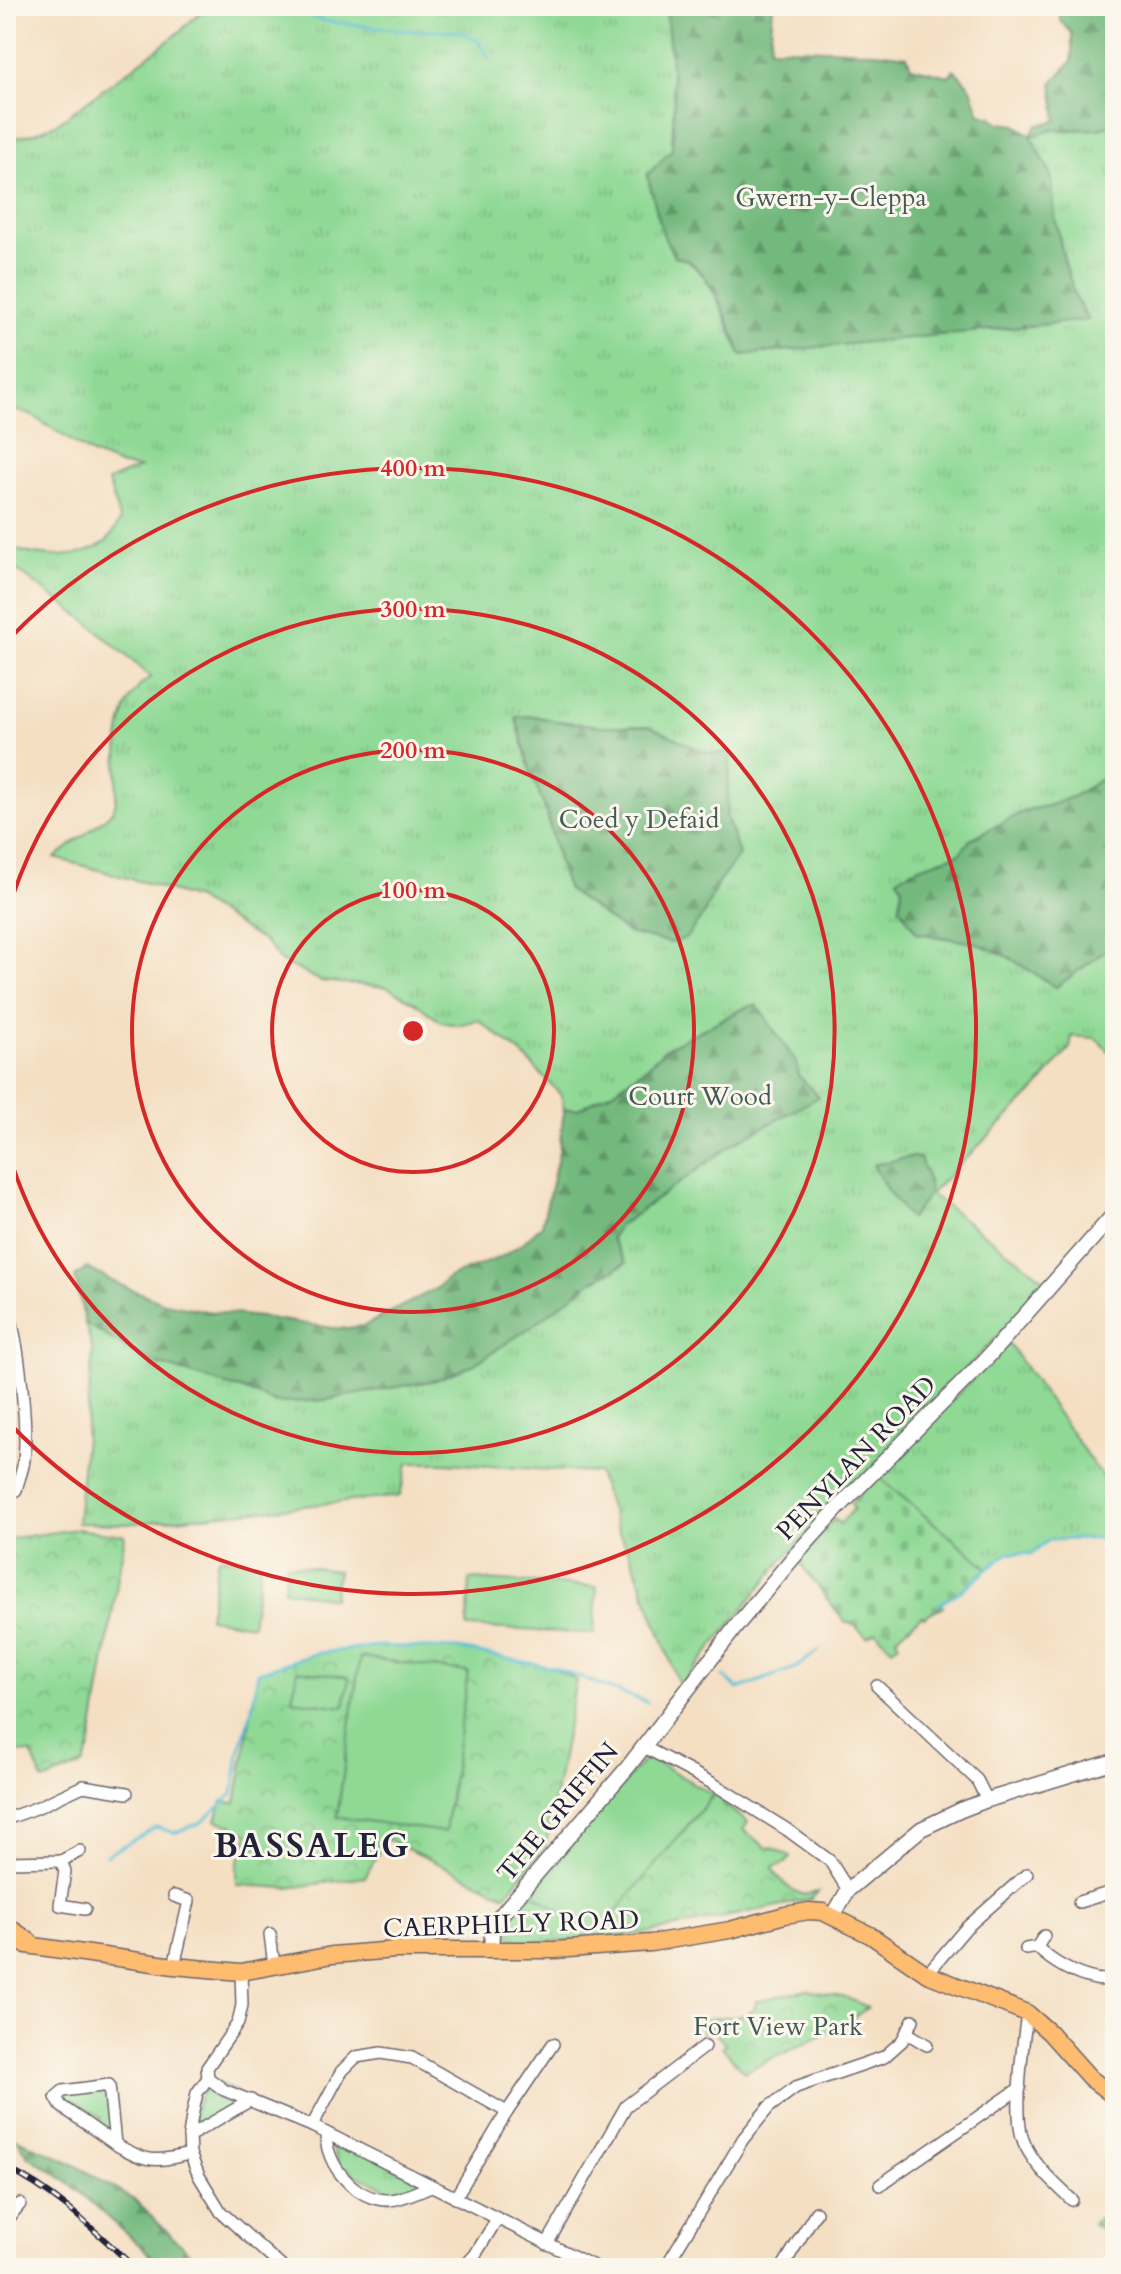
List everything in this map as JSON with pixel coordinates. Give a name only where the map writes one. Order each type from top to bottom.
[{"type":"main road","name":"CAERPHILLY ROAD","points":[[6,1939],[27,1945],[174,1966],[241,1972],[332,1955],[395,1950],[554,1950],[651,1943],[730,1930],[785,1915],[823,1912],[870,1935],[927,1974],[1027,2013],[1049,2032],[1090,2078],[1113,2090]]},
{"type":"main road","name":"CAERPHILLY ROAD","points":[[6,1925],[25,1940],[41,1946]]},
{"type":"street","name":"PENYLAN ROAD","points":[[644,1747],[792,1559],[1006,1337],[1115,1213]]},
{"type":"street","points":[[6,1306],[15,1342],[24,1437],[23,1464],[16,1490],[6,1496]]},
{"type":"street","points":[[877,1686],[977,1780],[987,1800]]},
{"type":"street","points":[[644,1747],[712,1783],[786,1829],[830,1861],[848,1890]]},
{"type":"street","name":"THE GRIFFIN","points":[[491,1950],[495,1922],[644,1747]]},
{"type":"street","points":[[833,1916],[848,1890],[921,1829],[987,1800],[1115,1761]]},
{"type":"street","points":[[6,1819],[83,1786],[127,1793]]},
{"type":"street","points":[[6,1862],[61,1861],[80,1851]]},
{"type":"street","points":[[61,1861],[65,1871],[60,1905],[85,1909]]},
{"type":"street","points":[[927,1974],[966,1928],[1027,1874]]},
{"type":"street","points":[[1079,1902],[1115,1891]]},
{"type":"street","points":[[174,1896],[189,1901],[174,1966]]},
{"type":"street","points":[[270,1934],[274,1966]]},
{"type":"street","points":[[1044,1936],[1032,1948],[1070,1970],[1096,1980],[1115,1979]]},
{"type":"street","points":[[241,1972],[242,2005],[238,2023],[207,2068],[208,2078],[197,2093],[189,2136],[190,2154],[199,2176],[221,2212],[283,2268]]},
{"type":"street","points":[[1027,2013],[1020,2088],[1023,2138],[1036,2162],[1072,2200]]},
{"type":"street","points":[[665,2268],[743,2139],[769,2107],[796,2087],[884,2057],[902,2041],[913,2020]]},
{"type":"street","points":[[907,2033],[927,2045]]},
{"type":"street","points":[[455,2198],[553,2044]]},
{"type":"street","points":[[547,2244],[626,2106],[705,2046]]},
{"type":"street","points":[[312,2126],[341,2072],[356,2057],[381,2053],[412,2058],[507,2112]]},
{"type":"street","points":[[208,2078],[224,2090],[312,2126],[597,2268]]},
{"type":"street","points":[[115,2144],[109,2085],[63,2091],[56,2097],[61,2106],[115,2144],[138,2158],[160,2160],[190,2154]]},
{"type":"street","points":[[880,2185],[1020,2088]]},
{"type":"street","points":[[189,2136],[251,2100]]},
{"type":"street","points":[[326,2133],[326,2147],[335,2168],[347,2182],[365,2194],[388,2200],[431,2186]]},
{"type":"street","points":[[6,2221],[20,2204]]},
{"type":"street","points":[[782,2268],[816,2212]]},
{"type":"street","points":[[463,2268],[475,2255],[497,2219]]},
{"type":"street","points":[[6,2256],[18,2268]]},
{"type":"green space","points":[[207,6],[666,6],[674,101],[672,149],[655,199],[657,213],[686,259],[706,278],[741,355],[1088,320],[1076,300],[1064,260],[1051,175],[1031,136],[1052,130],[1099,129],[1115,121],[1115,771],[1072,797],[1027,810],[971,839],[959,854],[939,860],[902,887],[900,907],[917,933],[976,943],[1003,954],[1056,987],[1115,944],[1115,1057],[1095,1038],[1072,1036],[1070,1048],[1037,1088],[930,1194],[1047,1281],[780,1563],[680,1687],[598,1473],[408,1463],[400,1496],[126,1524],[77,1523],[93,1351],[85,1323],[147,1361],[244,1390],[276,1403],[324,1400],[436,1380],[592,1281],[626,1263],[611,1238],[618,1227],[734,1143],[818,1097],[799,1076],[795,1062],[757,1005],[746,1007],[666,1048],[614,1091],[578,1109],[564,1109],[561,1095],[522,1054],[478,1020],[458,1025],[441,1022],[387,987],[320,981],[280,961],[266,943],[196,899],[55,858],[113,810],[122,722],[132,696],[151,677],[89,623],[6,562],[6,545],[30,553],[56,556],[94,548],[112,535],[120,521],[108,481],[139,468],[122,466],[92,454],[31,415],[6,407],[6,140],[58,123],[176,35]],"holes":[[[533,716],[601,726],[650,726],[706,753],[730,753],[726,815],[739,855],[718,883],[703,915],[671,943],[628,933],[568,890],[516,718]],[[910,1157],[920,1158],[887,1190],[874,1165]]]},
{"type":"green space","name":"Gwern-y-Cleppa","points":[[666,6],[773,6],[770,48],[890,54],[907,56],[911,67],[949,76],[954,69],[971,88],[980,114],[992,117],[999,123],[1015,125],[1031,135],[1036,126],[1057,120],[1052,83],[1072,61],[1072,33],[1060,21],[1060,6],[1115,6],[1115,121],[1099,129],[1052,130],[1031,136],[1051,174],[1055,217],[1064,260],[1076,299],[1088,320],[741,355],[720,303],[705,277],[687,260],[674,257],[663,234],[647,175],[672,149],[674,101]]},
{"type":"green space","name":"Coed y Defaid","points":[[533,716],[601,726],[650,726],[706,753],[731,753],[726,816],[739,855],[718,883],[703,915],[686,938],[671,943],[628,933],[568,890],[516,717]]},
{"type":"green space","points":[[1115,771],[1115,944],[1056,987],[1003,954],[976,943],[917,933],[900,907],[902,887],[897,878],[959,854],[971,839],[1027,810],[1072,797]]},
{"type":"green space","name":"Court Wood","points":[[757,1005],[796,1062],[799,1076],[819,1097],[734,1143],[618,1227],[611,1238],[626,1263],[592,1281],[534,1325],[473,1365],[436,1380],[324,1400],[277,1403],[147,1361],[85,1323],[75,1277],[87,1268],[165,1303],[340,1329],[364,1326],[437,1288],[449,1277],[501,1257],[542,1225],[559,1153],[564,1109],[578,1109],[614,1091],[666,1048],[747,1007]]},
{"type":"green space","points":[[910,1157],[920,1158],[928,1179],[929,1194],[910,1219],[887,1190],[873,1165]]},
{"type":"green space","points":[[1008,1343],[1115,1495],[1115,1538],[1049,1540],[1032,1554],[1008,1553],[988,1568],[877,1476]]},
{"type":"green space","points":[[877,1476],[988,1568],[940,1604],[943,1607],[925,1617],[921,1616],[896,1638],[899,1644],[892,1649],[876,1632],[867,1637],[854,1625],[845,1622],[797,1559],[834,1519],[840,1524],[854,1509],[851,1503]]},
{"type":"green space","points":[[77,1529],[125,1535],[90,1749],[83,1765],[43,1781],[31,1753],[6,1751],[6,1539]]},
{"type":"green space","points":[[218,1557],[261,1562],[252,1625],[209,1618]]},
{"type":"green space","points":[[287,1564],[338,1571],[333,1598],[284,1590]]},
{"type":"green space","points":[[470,1579],[597,1587],[594,1634],[467,1627]]},
{"type":"green space","points":[[377,1646],[459,1649],[554,1668],[576,1680],[546,1845],[506,1895],[386,1839],[365,1877],[288,1888],[237,1885],[237,1866],[248,1833],[216,1820],[222,1801],[236,1803],[258,1672],[318,1653]]},
{"type":"green space","points":[[360,1657],[468,1672],[445,1832],[337,1817]]},
{"type":"green space","points":[[297,1670],[349,1677],[344,1707],[292,1700]]},
{"type":"green space","points":[[647,1756],[713,1795],[609,1920],[591,1932],[530,1891]]},
{"type":"green space","points":[[716,1792],[725,1805],[748,1822],[743,1830],[769,1849],[771,1847],[791,1857],[786,1863],[773,1867],[775,1873],[785,1885],[799,1893],[818,1892],[811,1899],[653,1932],[583,1940],[530,1942],[513,1939],[504,1933],[509,1915],[530,1891],[591,1932],[609,1919]]},
{"type":"green space","name":"Fort View Park","points":[[807,1990],[847,1998],[868,2007],[844,2025],[744,2072],[722,2047],[726,2044],[711,2027],[703,2033],[698,2020],[744,2015],[754,2010],[756,2001]]},
{"type":"green space","points":[[208,2078],[251,2100],[189,2136],[192,2116]]},
{"type":"green space","points":[[109,2085],[115,2144],[94,2129],[101,2118],[73,2099],[66,2110],[61,2106],[63,2091]]},
{"type":"green space","points":[[326,2133],[431,2186],[388,2200],[386,2188],[348,2171],[347,2182]]},
{"type":"green space","points":[[17,2139],[70,2162],[136,2201],[204,2268],[165,2268],[80,2192],[28,2156]]},
{"type":"green space","points":[[1115,2199],[1115,2238],[1093,2224]]},
{"type":"waterway","points":[[270,6],[325,21],[462,33],[478,41],[491,60]]},
{"type":"waterway","points":[[1115,6],[1112,17],[1115,33]]},
{"type":"waterway","points":[[939,1604],[962,1590],[1008,1553],[1032,1554],[1049,1540],[1115,1538]]},
{"type":"waterway","points":[[106,1855],[157,1827],[174,1833],[202,1822],[233,1794],[258,1672],[318,1653],[377,1646],[459,1649],[554,1668],[647,1702]]},
{"type":"waterway","points":[[723,1676],[738,1689],[797,1667],[819,1650]]},
{"type":"railway","points":[[6,2168],[58,2200],[135,2268]]},
{"type":"district","name":"BASSALEG","points":[[312,1846]]}]
